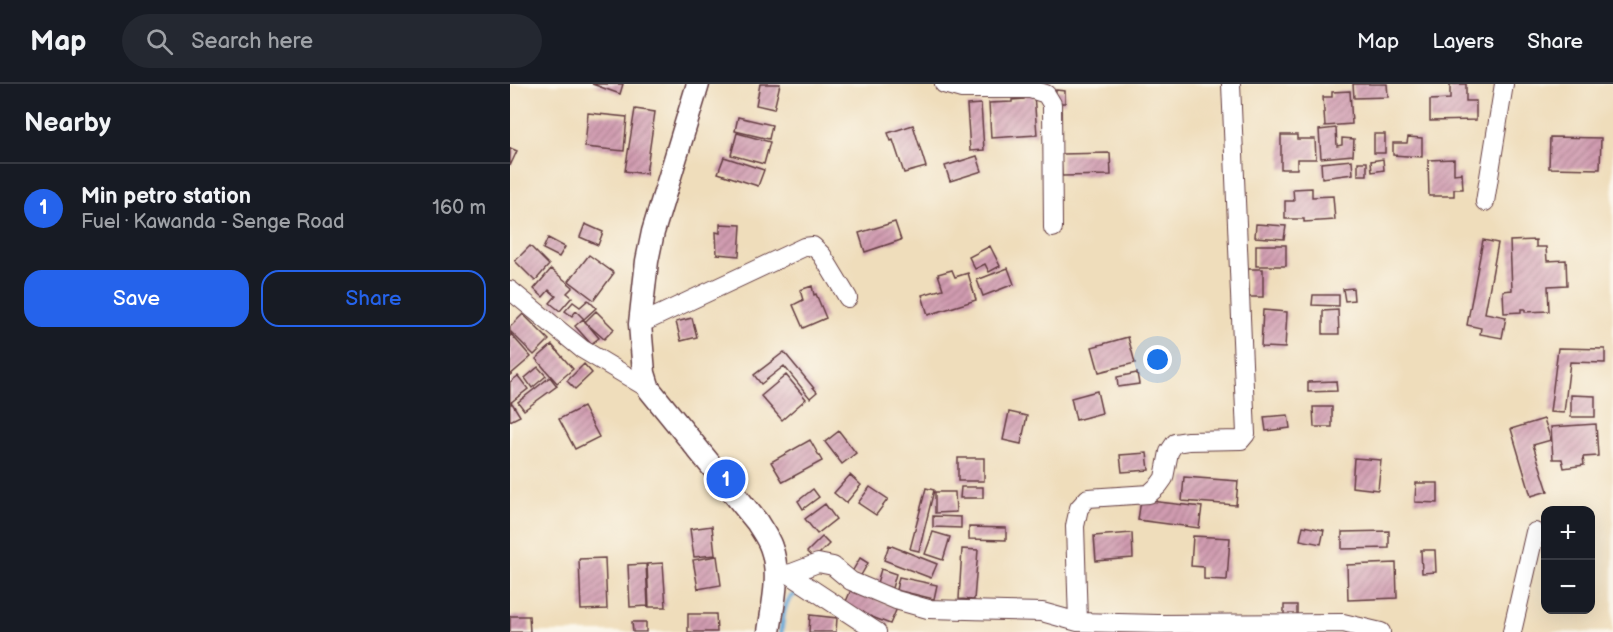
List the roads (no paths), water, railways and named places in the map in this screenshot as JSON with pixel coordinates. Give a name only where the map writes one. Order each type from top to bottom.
[{"type":"street","points":[[649,389],[644,373],[640,324],[647,261],[652,232],[698,84]]},
{"type":"street","points":[[944,84],[962,89],[1030,89],[1046,94],[1052,104],[1053,228]]},
{"type":"street","points":[[1078,622],[1075,526],[1079,508],[1088,498],[1149,494],[1164,478],[1169,452],[1175,443],[1241,440],[1246,434],[1231,84]]},
{"type":"street","points":[[1485,202],[1504,84]]},
{"type":"street","points":[[640,324],[804,247],[813,246],[822,255],[848,298]]},
{"type":"street","points":[[510,290],[582,349],[649,389],[757,522],[783,573],[877,632]]},
{"type":"street","points":[[1512,632],[1534,532]]},
{"type":"street","points":[[783,573],[818,563],[833,566],[851,581],[896,600],[928,609],[1042,612],[1078,622],[1343,623],[1381,632]]},
{"type":"street","points":[[769,632],[775,595],[783,573]]},
{"type":"waterway","points":[[781,632],[787,602],[795,594],[803,592]]},
{"type":"place","name":"Min petro station","points":[[726,479]]}]
